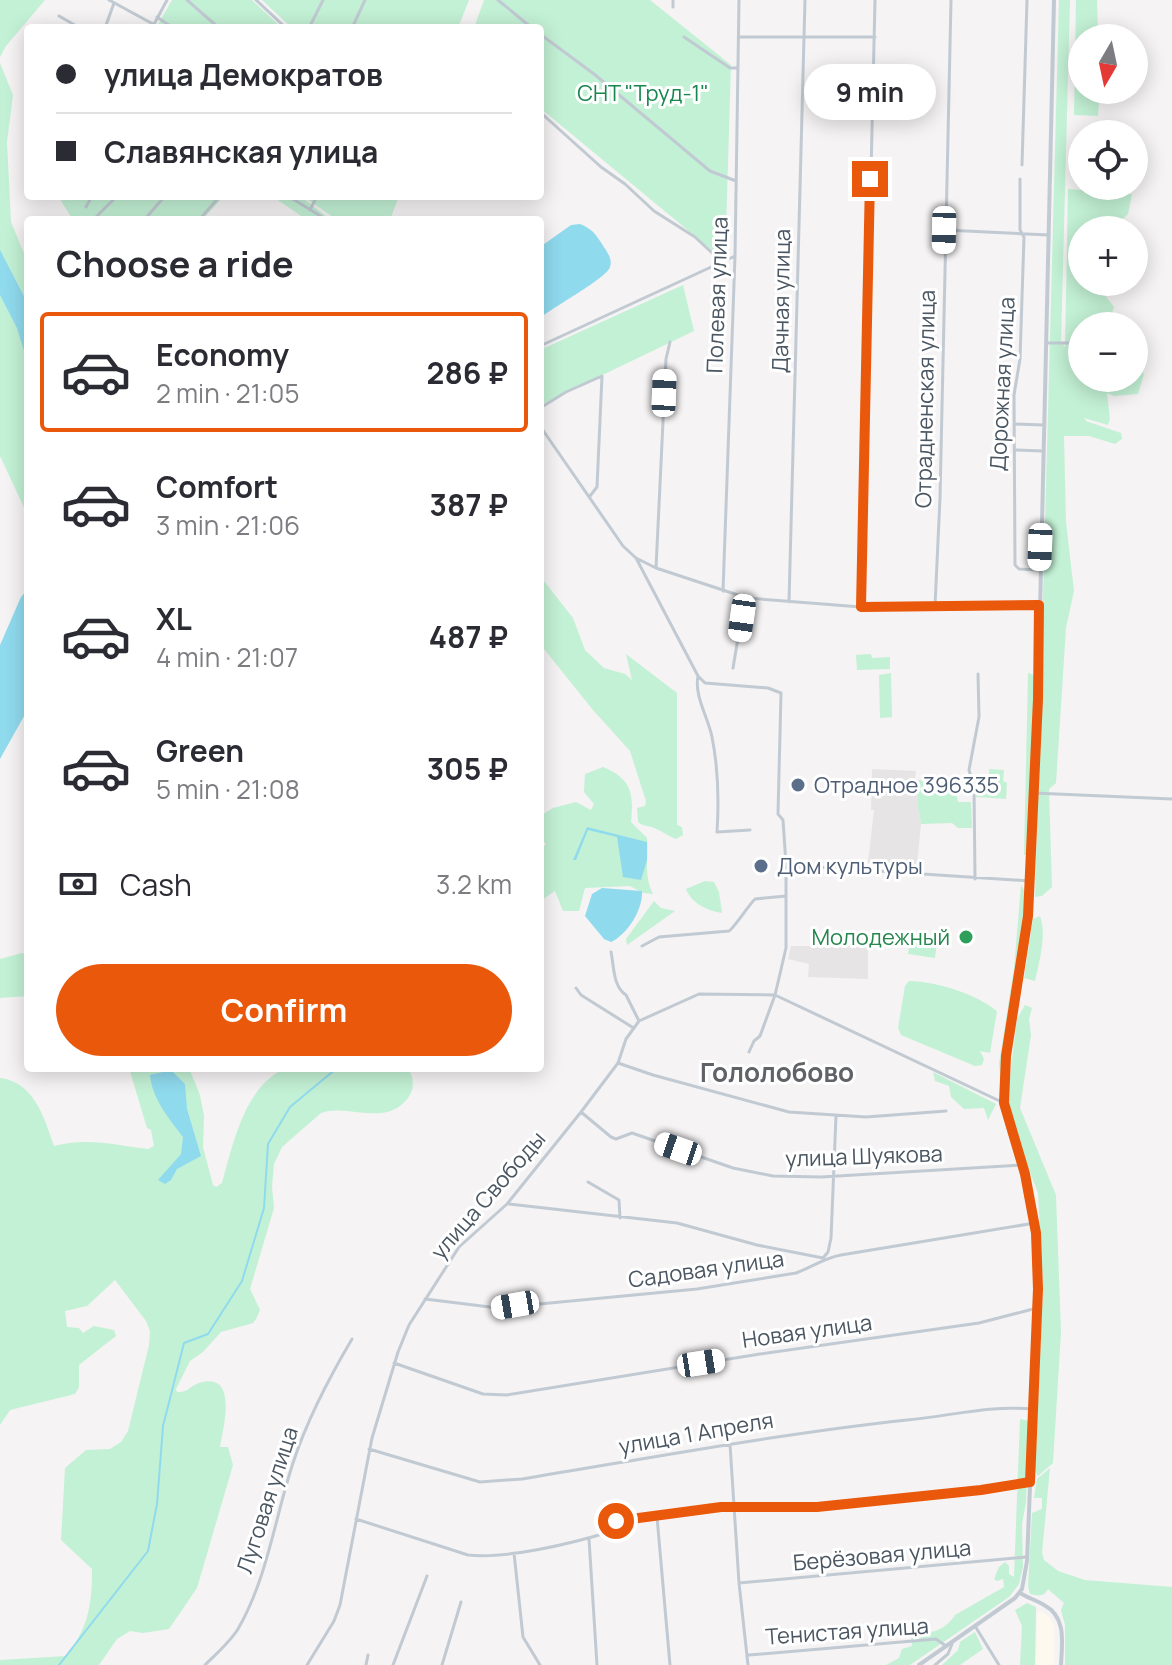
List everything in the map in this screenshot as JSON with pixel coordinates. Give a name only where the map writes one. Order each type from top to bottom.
[{"type":"street","points":[[153,24],[167,0]]},
{"type":"street","points":[[187,0],[214,24]]},
{"type":"street","points":[[256,0],[282,24]]},
{"type":"street","points":[[311,24],[323,0]]},
{"type":"street","points":[[354,24],[365,0]]},
{"type":"street","points":[[498,0],[527,24]]},
{"type":"street","points":[[673,0],[673,7]]},
{"type":"street","name":"Полевая улица","points":[[723,591],[735,256],[739,0]]},
{"type":"street","name":"Дачная улица","points":[[789,602],[805,0]]},
{"type":"street","points":[[861,607],[875,0]]},
{"type":"street","name":"Отрадненская улица","points":[[935,606],[951,0]]},
{"type":"street","points":[[1022,165],[1027,0]]},
{"type":"street","points":[[919,1665],[1020,1593],[1027,1557],[1037,1308],[1035,1223],[1004,1103],[1006,1056],[1028,916],[1034,793],[1054,0]]},
{"type":"street","points":[[106,24],[112,1],[149,24]]},
{"type":"street","points":[[59,16],[73,24]]},
{"type":"street","points":[[157,17],[170,24]]},
{"type":"street","points":[[544,37],[594,74],[710,171],[736,181]]},
{"type":"street","points":[[684,37],[730,68],[738,68]]},
{"type":"street","points":[[739,37],[875,37]]},
{"type":"street","points":[[544,116],[654,211],[695,237],[722,262]]},
{"type":"street","name":"Дорожная улица","points":[[1020,179],[1024,237],[1020,359],[1014,395],[1015,565],[1019,569],[1039,570]]},
{"type":"street","points":[[86,207],[90,200]]},
{"type":"street","points":[[97,216],[113,200]]},
{"type":"street","points":[[148,216],[162,200]]},
{"type":"street","points":[[202,216],[216,200]]},
{"type":"street","points":[[294,200],[320,216]]},
{"type":"street","points":[[310,210],[315,200]]},
{"type":"street","points":[[944,230],[1049,235]]},
{"type":"street","points":[[544,344],[735,256]]},
{"type":"street","points":[[656,568],[666,359],[670,342]]},
{"type":"street","points":[[1046,343],[1068,343]]},
{"type":"street","points":[[544,406],[602,376],[597,487],[590,496]]},
{"type":"street","points":[[1014,424],[1043,425]]},
{"type":"street","points":[[544,432],[623,546],[636,558],[656,568],[747,598],[861,607],[1039,605]]},
{"type":"street","points":[[1014,450],[1043,451]]},
{"type":"street","points":[[636,558],[698,676],[705,683],[768,688],[781,693],[778,814],[783,820],[786,865],[786,948],[775,995],[760,1036],[749,1052]]},
{"type":"street","points":[[733,668],[747,598]]},
{"type":"street","points":[[975,879],[974,787],[969,770],[979,717],[978,674]]},
{"type":"street","points":[[698,676],[696,686],[712,735],[716,762],[717,832],[750,830]]},
{"type":"street","points":[[1034,793],[1172,799]]},
{"type":"street","points":[[786,865],[1030,881]]},
{"type":"street","points":[[642,946],[659,937],[729,931],[755,899],[786,896]]},
{"type":"street","points":[[611,952],[617,985],[626,995],[639,1021]]},
{"type":"street","points":[[576,988],[581,995],[632,1027],[699,994],[775,995],[1004,1103]]},
{"type":"street","name":"улица Свободы","points":[[307,1665],[334,1621],[340,1605],[369,1449],[394,1363],[409,1325],[459,1247],[507,1204],[618,1063],[632,1027]]},
{"type":"street","points":[[618,1063],[789,1112],[866,1117],[946,1111]]},
{"type":"street","name":"улица Шуякова","points":[[581,1112],[616,1139],[632,1133],[761,1175],[834,1176],[1022,1165]]},
{"type":"street","points":[[507,1204],[697,1226],[757,1245],[823,1258],[828,1252],[831,1238],[836,1116]]},
{"type":"street","points":[[588,1182],[619,1200],[620,1218]]},
{"type":"street","name":"Садовая улица","points":[[425,1299],[498,1308],[697,1289],[796,1273],[810,1268],[823,1258],[1035,1223]]},
{"type":"street","name":"Новая улица","points":[[394,1363],[483,1394],[507,1395],[979,1323],[1037,1308]]},
{"type":"street","name":"Луговая улица","points":[[205,1665],[237,1632],[249,1608],[295,1458],[315,1407],[352,1339]]},
{"type":"street","name":"улица 1 Апреля","points":[[369,1449],[480,1482],[522,1479],[785,1434],[911,1420],[973,1409],[1033,1409]]},
{"type":"street","points":[[730,1444],[748,1665]]},
{"type":"street","points":[[356,1519],[468,1555],[514,1553],[589,1539],[609,1532],[616,1521],[735,1507],[817,1507],[1030,1482]]},
{"type":"street","points":[[657,1516],[670,1665]]},
{"type":"street","points":[[589,1539],[597,1665]]},
{"type":"street","points":[[514,1553],[523,1637],[540,1665]]},
{"type":"street","name":"Берёзовая улица","points":[[739,1583],[1027,1557]]},
{"type":"street","points":[[393,1665],[427,1576]]},
{"type":"street","points":[[1020,1593],[1047,1606],[1057,1615],[1061,1627],[1061,1665]]},
{"type":"street","points":[[442,1665],[461,1602]]},
{"type":"street","points":[[975,1626],[999,1665]]},
{"type":"street","name":"Тенистая улица","points":[[747,1655],[936,1639],[946,1646]]},
{"type":"street","points":[[935,1665],[948,1654],[953,1641]]},
{"type":"street","points":[[366,1665],[368,1655]]},
{"type":"shaded area","points":[[872,769],[916,771],[921,824],[917,865],[868,863],[874,810],[871,810]]},
{"type":"shaded area","points":[[829,942],[868,943],[868,979],[808,977],[809,964],[788,959],[791,946],[819,946]]},
{"type":"shaded area","points":[[1039,1611],[1050,1617],[1054,1626],[1054,1665],[1036,1665]]},
{"type":"green space","points":[[0,0],[45,0],[6,46],[0,57]]},
{"type":"green space","points":[[172,0],[252,0],[278,24],[158,24]]},
{"type":"green space","points":[[262,0],[469,0],[460,24],[288,24]]},
{"type":"green space","name":"СНТ \"Труд-1\"","points":[[484,0],[650,0],[731,65],[725,261],[544,111],[544,24],[475,24]]},
{"type":"green space","points":[[1059,0],[1070,0],[1061,342],[1065,347],[1068,189],[1068,200],[1131,200],[1126,216],[1068,216],[1068,296],[1106,296],[1114,307],[1112,312],[1068,312],[1068,392],[1139,392],[1114,396],[1107,393],[1108,425],[1084,418],[1121,433],[1122,439],[1115,444],[1089,436],[1064,436],[1066,522],[1074,591],[1066,628],[1056,783],[1049,789],[1052,887],[1042,896],[1035,897]]},
{"type":"green space","points":[[1076,0],[1097,0],[1098,24],[1076,24]]},
{"type":"green space","points":[[0,63],[13,95],[7,142],[11,222],[24,253],[24,507],[0,456]]},
{"type":"green space","points":[[1074,104],[1099,104],[1098,116],[1074,115]]},
{"type":"green space","points":[[60,200],[220,200],[206,216],[70,216]]},
{"type":"green space","points":[[278,200],[305,200],[326,216],[301,216]]},
{"type":"green space","points":[[309,200],[398,200],[392,216],[331,216]]},
{"type":"green space","points":[[683,285],[694,331],[544,403],[544,348]]},
{"type":"green space","points":[[544,581],[573,618],[585,650],[604,668],[625,674],[632,680],[626,654],[677,693],[677,825],[682,827],[683,835],[676,839],[638,822],[637,808],[645,806],[646,801],[630,751],[544,649]]},
{"type":"green space","points":[[871,654],[872,658],[890,657],[890,669],[857,670],[856,655]]},
{"type":"green space","points":[[891,673],[892,717],[880,718],[879,675]]},
{"type":"green space","points":[[1028,673],[1034,675],[1029,853],[1024,855]]},
{"type":"green space","points":[[603,767],[620,776],[629,788],[631,822],[647,838],[647,873],[653,894],[630,886],[585,888],[579,911],[563,911],[555,891],[544,898],[544,814],[576,802],[591,810],[594,804],[584,792],[585,774]]},
{"type":"green space","points":[[989,769],[1004,770],[1006,799],[976,797],[976,782],[980,786],[989,786]]},
{"type":"green space","points":[[919,780],[939,780],[956,793],[958,802],[971,802],[972,828],[958,828],[952,823],[921,824],[917,801]]},
{"type":"green space","points":[[705,881],[714,882],[722,913],[701,906],[688,894],[686,889]]},
{"type":"green space","points":[[1021,885],[1025,892],[1020,950],[1001,1084],[999,1064],[1014,968]]},
{"type":"green space","points":[[654,901],[661,908],[675,911],[627,945],[626,939]]},
{"type":"green space","points":[[1040,916],[1043,940],[1035,981],[1024,978],[1033,919]]},
{"type":"green space","points":[[910,938],[937,942],[935,958],[908,954]]},
{"type":"green space","points":[[24,954],[24,996],[0,998],[0,959]]},
{"type":"green space","points":[[909,981],[955,990],[997,1011],[990,1053],[980,1051],[984,1059],[982,1065],[975,1066],[901,1035],[898,1028],[905,986]]},
{"type":"green space","points":[[1025,1005],[1032,1008],[1029,1019],[1031,1035],[1020,1108],[1056,1195],[1061,1332],[1053,1463],[1038,1476],[1035,1471],[1043,1287],[1038,1193],[1013,1128],[1008,1093],[1017,1019]]},
{"type":"green space","points":[[130,1072],[191,1072],[200,1095],[204,1116],[203,1147],[216,1187],[222,1183],[236,1135],[250,1102],[260,1088],[280,1072],[409,1072],[412,1079],[413,1087],[408,1098],[389,1112],[321,1113],[282,1147],[274,1164],[274,1208],[250,1289],[260,1310],[253,1323],[221,1332],[190,1361],[176,1389],[177,1392],[184,1391],[199,1383],[220,1385],[226,1403],[220,1447],[228,1447],[233,1465],[197,1588],[169,1629],[143,1633],[130,1631],[117,1639],[99,1665],[0,1665],[0,1660],[66,1656],[80,1635],[90,1604],[92,1569],[61,1540],[65,1468],[86,1450],[110,1449],[121,1442],[128,1431],[150,1331],[115,1280],[87,1306],[65,1311],[67,1327],[79,1328],[83,1333],[94,1326],[114,1330],[116,1336],[79,1365],[79,1387],[75,1394],[10,1410],[0,1425],[0,1078],[12,1081],[29,1094],[41,1113],[54,1146],[89,1142],[148,1149],[154,1146],[151,1130],[147,1128]]},
{"type":"green space","points":[[933,1072],[996,1104],[988,1120],[984,1108],[964,1109],[951,1097],[949,1086],[935,1081]]},
{"type":"green space","points":[[1020,1419],[1029,1421],[1026,1502],[1022,1524],[1023,1567],[1019,1584],[1009,1597],[910,1665],[886,1665],[899,1658],[902,1649],[912,1646],[911,1635],[941,1628],[955,1615],[1004,1587],[1003,1579],[994,1579],[1005,1562],[1009,1566],[1009,1574],[1014,1577]]},
{"type":"green space","points":[[1050,1468],[1042,1553],[1044,1560],[1058,1571],[1085,1580],[1172,1587],[1172,1665],[1065,1665],[1065,1625],[1061,1610],[1064,1603],[1048,1589],[1040,1595],[1030,1594],[1028,1586],[1032,1513],[1042,1509],[1042,1498],[1034,1498],[1037,1479]]},
{"type":"green space","points":[[1027,1603],[1036,1607],[1035,1665],[1020,1665],[1022,1626],[1015,1610]]},
{"type":"green space","points":[[975,1632],[983,1649],[960,1665],[942,1665],[958,1650],[960,1642]]},
{"type":"water","points":[[580,224],[590,230],[611,264],[600,278],[544,315],[544,244],[571,225]]},
{"type":"water","points":[[0,250],[24,296],[24,351],[17,328],[0,295]]},
{"type":"water","points":[[24,594],[24,716],[0,759],[0,645]]},
{"type":"water","points":[[587,827],[647,842],[647,860],[641,880],[623,877],[617,837],[588,830],[576,860],[573,860]]},
{"type":"water","points":[[602,888],[642,891],[633,920],[611,942],[604,939],[585,916],[592,894]]},
{"type":"water","points":[[173,1072],[185,1084],[187,1109],[201,1156],[177,1169],[165,1184],[158,1180],[181,1154],[183,1137],[158,1100],[150,1075]]},
{"type":"waterway","points":[[59,1665],[148,1551],[157,1504],[163,1426],[184,1343],[208,1334],[242,1281],[264,1208],[268,1144],[290,1107],[332,1072]]},
{"type":"place","name":"Отрадное 396335","points":[[798,785]]},
{"type":"place","name":"Дом культуры","points":[[761,866]]},
{"type":"place","name":"Молодежный","points":[[966,937]]},
{"type":"district","name":"Гололобово","points":[[777,1072]]},
{"type":"route","points":[[616,1521],[721,1507],[817,1507],[1030,1482],[1038,1289],[1036,1233],[1025,1174],[1004,1109],[1004,1084],[1028,916],[1039,605],[861,607],[870,179]]}]
